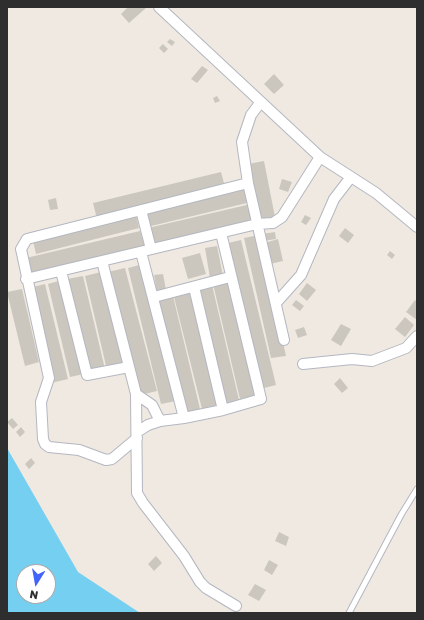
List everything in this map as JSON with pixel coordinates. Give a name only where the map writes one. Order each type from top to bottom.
[{"type":"street","points":[[158,7],[320,157],[376,193],[417,227]]},
{"type":"street","points":[[260,103],[251,115],[242,142],[248,183],[284,340]]},
{"type":"street","points":[[26,280],[257,224],[273,223],[282,217],[320,157]]},
{"type":"street","points":[[276,303],[301,275],[334,199],[351,177]]},
{"type":"street","points":[[221,233],[230,277],[260,399],[223,410],[160,421],[148,425],[112,459],[106,460],[79,450],[49,447],[45,444],[43,439],[41,402],[49,378],[26,280],[21,249],[27,239],[248,183]]},
{"type":"street","points":[[141,210],[154,296],[184,418]]},
{"type":"street","points":[[102,261],[136,394],[137,493],[184,556],[200,582],[206,588],[236,606]]},
{"type":"street","points":[[61,271],[87,375],[129,367]]},
{"type":"street","points":[[154,296],[230,277]]},
{"type":"street","points":[[194,287],[223,410]]},
{"type":"street","points":[[303,364],[352,359],[372,361],[406,348],[417,336]]},
{"type":"street","points":[[136,394],[152,405],[160,421]]},
{"type":"lane","points":[[349,613],[400,515],[417,489]]},
{"type":"water","points":[[7,448],[78,572],[140,613],[7,613]]},
{"type":"building","points":[[128,7],[146,8],[129,23],[121,14]]},
{"type":"building","points":[[170,39],[175,42],[172,46],[167,42]]},
{"type":"building","points":[[163,44],[168,49],[164,53],[159,48]]},
{"type":"building","points":[[202,66],[208,70],[197,83],[191,79]]},
{"type":"building","points":[[274,74],[284,85],[274,94],[264,84]]},
{"type":"building","points":[[217,96],[220,101],[215,103],[213,98]]},
{"type":"building","points":[[264,161],[275,217],[259,221],[248,164]]},
{"type":"building","points":[[221,172],[225,187],[97,219],[93,203]]},
{"type":"building","points":[[282,179],[292,182],[288,192],[279,189]]},
{"type":"building","points":[[247,189],[251,202],[147,227],[144,214]]},
{"type":"building","points":[[56,198],[58,209],[50,210],[48,200]]},
{"type":"building","points":[[251,204],[256,222],[152,246],[148,228]]},
{"type":"building","points":[[136,215],[139,228],[36,254],[33,241]]},
{"type":"building","points":[[305,215],[311,218],[306,225],[301,222]]},
{"type":"building","points":[[345,228],[354,235],[348,243],[339,236]]},
{"type":"building","points":[[140,231],[145,247],[30,275],[26,258]]},
{"type":"building","points":[[275,232],[276,239],[263,241],[262,234]]},
{"type":"building","points":[[259,235],[286,356],[271,358],[244,238]]},
{"type":"building","points":[[278,239],[283,261],[270,264],[265,243]]},
{"type":"building","points":[[241,240],[276,385],[260,389],[224,244]]},
{"type":"building","points":[[217,246],[223,276],[210,278],[205,248]]},
{"type":"building","points":[[390,251],[395,255],[392,259],[387,255]]},
{"type":"building","points":[[200,253],[206,274],[188,279],[182,258]]},
{"type":"building","points":[[143,264],[176,401],[161,404],[128,268]]},
{"type":"building","points":[[125,268],[157,391],[140,395],[108,272]]},
{"type":"building","points":[[101,272],[124,366],[107,370],[85,276]]},
{"type":"building","points":[[163,274],[166,290],[157,292],[154,275]]},
{"type":"building","points":[[83,276],[105,369],[89,373],[67,279]]},
{"type":"building","points":[[62,280],[84,374],[70,377],[48,284]]},
{"type":"building","points":[[230,280],[257,395],[240,399],[213,284]]},
{"type":"building","points":[[307,283],[316,290],[307,301],[299,294]]},
{"type":"building","points":[[45,284],[68,379],[51,383],[29,288]]},
{"type":"building","points":[[212,285],[239,400],[223,404],[196,289]]},
{"type":"building","points":[[22,289],[39,362],[25,366],[7,292]]},
{"type":"building","points":[[191,293],[218,405],[202,409],[174,297]]},
{"type":"building","points":[[173,296],[200,409],[184,413],[157,299]]},
{"type":"building","points":[[296,300],[304,306],[300,311],[292,305]]},
{"type":"building","points":[[415,300],[417,302],[417,320],[406,312]]},
{"type":"building","points":[[405,317],[414,325],[405,337],[395,329]]},
{"type":"building","points":[[341,324],[351,329],[341,346],[331,340]]},
{"type":"building","points":[[304,327],[307,335],[298,338],[295,330]]},
{"type":"building","points":[[340,378],[348,388],[342,393],[334,384]]},
{"type":"building","points":[[12,418],[18,425],[13,429],[7,422]]},
{"type":"building","points":[[21,427],[25,432],[20,437],[16,432]]},
{"type":"building","points":[[31,458],[35,463],[29,469],[25,464]]},
{"type":"building","points":[[279,532],[289,537],[286,546],[275,541]]},
{"type":"building","points":[[156,556],[162,563],[154,571],[148,564]]},
{"type":"building","points":[[269,560],[278,565],[272,575],[264,570]]},
{"type":"building","points":[[255,584],[266,590],[259,601],[248,595]]}]
